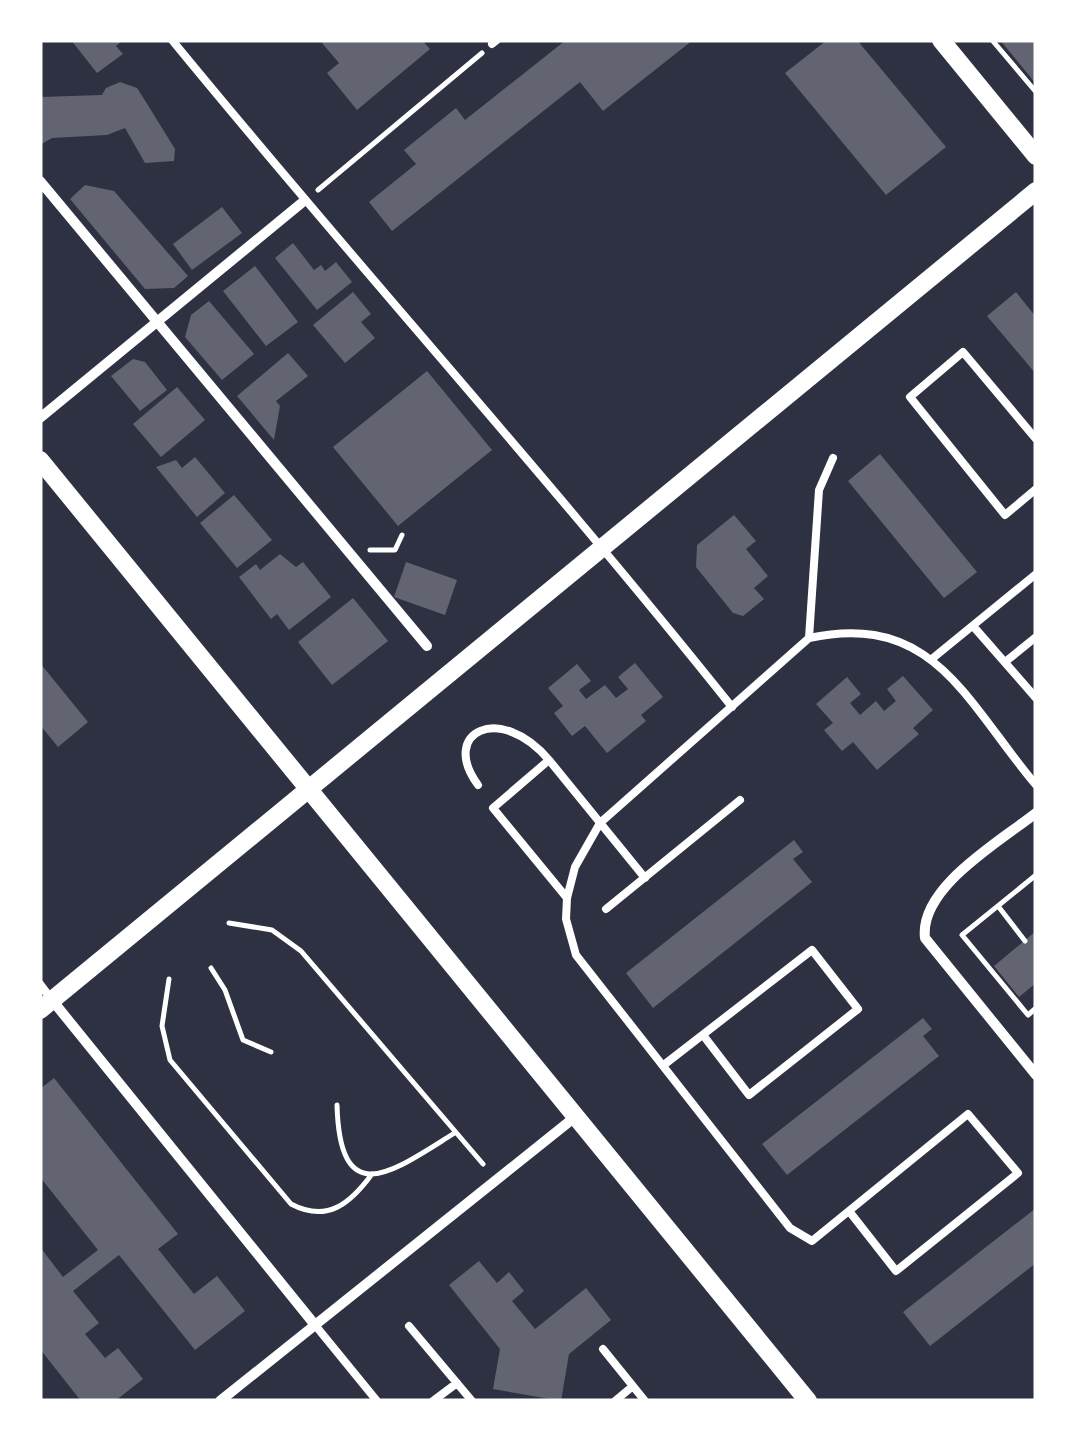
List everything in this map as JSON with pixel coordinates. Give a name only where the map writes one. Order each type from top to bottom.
[{"type":"street","points":[[941,40],[1036,156]]},
{"type":"street","points":[[40,181],[156,325],[428,646]]},
{"type":"street","points":[[315,1325],[46,1005],[1036,191]]},
{"type":"street","points":[[40,418],[304,201]]},
{"type":"street","points":[[40,460],[808,1401]]},
{"type":"street","points":[[1036,813],[939,891],[923,922],[925,938],[1036,1075]]},
{"type":"street","points":[[220,1401],[575,1117]]},
{"type":"lane","points":[[172,40],[304,201],[604,547],[732,707]]},
{"type":"lane","points":[[1036,439],[963,352],[910,397],[1005,515],[1036,488]]},
{"type":"lane","points":[[809,638],[819,490],[833,458]]},
{"type":"lane","points":[[933,658],[1036,574]]},
{"type":"lane","points":[[974,626],[1036,698]]},
{"type":"lane","points":[[850,1211],[896,1271],[1018,1173],[968,1114],[812,1242],[790,1228],[576,955],[566,919],[566,898],[575,866],[600,823],[809,638],[865,630],[901,639],[933,658],[1036,785]]},
{"type":"lane","points":[[1006,662],[1036,636]]},
{"type":"lane","points":[[478,785],[468,771],[467,752],[474,735],[488,726],[510,728],[532,741],[646,878]]},
{"type":"lane","points":[[549,760],[494,808],[566,898]]},
{"type":"lane","points":[[606,910],[740,800]]},
{"type":"lane","points":[[665,1064],[702,1034],[812,950],[858,1009],[749,1095],[702,1034]]},
{"type":"lane","points":[[40,984],[46,1005]]},
{"type":"lane","points":[[315,1325],[377,1401]]},
{"type":"lane","points":[[409,1326],[472,1401]]},
{"type":"lane","points":[[603,1349],[645,1401]]},
{"type":"lane","points":[[434,1401],[457,1383]]},
{"type":"lane","points":[[615,1401],[633,1386]]},
{"type":"path","points":[[992,40],[1036,92]]},
{"type":"path","points":[[304,201],[494,42]]},
{"type":"path","points":[[345,550],[395,550],[402,534]]},
{"type":"path","points":[[1036,875],[962,935],[1028,1016],[1036,1008]]},
{"type":"path","points":[[998,906],[1025,940]]},
{"type":"path","points":[[229,923],[272,930],[301,951],[452,1134],[483,1164]]},
{"type":"path","points":[[211,968],[226,990],[244,1040],[271,1052]]},
{"type":"path","points":[[169,979],[162,1026],[170,1060],[291,1204],[311,1215],[330,1212],[361,1190],[372,1174],[403,1165],[452,1134]]},
{"type":"path","points":[[337,1105],[338,1140],[346,1162],[372,1174]]},
{"type":"building","points":[[71,40],[123,40],[116,46],[123,54],[97,73]]},
{"type":"building","points":[[422,40],[430,49],[357,110],[327,73],[339,63],[322,43]]},
{"type":"building","points":[[566,40],[693,40],[603,111],[580,82],[392,231],[369,202],[416,164],[404,150],[456,108],[465,120]]},
{"type":"building","points":[[827,40],[857,40],[946,147],[886,195],[785,73]]},
{"type":"building","points":[[1000,40],[1036,40],[1036,84]]},
{"type":"building","points":[[120,82],[137,88],[175,149],[174,161],[145,163],[125,128],[107,135],[52,138],[40,145],[40,97],[102,95],[106,88]]},
{"type":"building","points":[[85,185],[114,191],[188,276],[174,288],[145,289],[70,199]]},
{"type":"building","points":[[222,207],[242,233],[192,270],[173,244]]},
{"type":"building","points":[[293,243],[314,270],[321,265],[325,271],[336,262],[352,282],[317,310],[275,258]]},
{"type":"building","points":[[255,266],[298,322],[266,346],[223,291]]},
{"type":"building","points":[[353,292],[371,314],[361,322],[375,338],[345,363],[313,325]]},
{"type":"building","points":[[1016,292],[1036,317],[1036,374],[987,316]]},
{"type":"building","points":[[209,301],[254,354],[222,380],[185,337],[191,315]]},
{"type":"building","points":[[288,353],[308,376],[276,401],[280,406],[274,440],[237,396]]},
{"type":"building","points":[[133,359],[145,362],[167,390],[140,411],[111,376]]},
{"type":"building","points":[[427,371],[492,450],[398,526],[333,447]]},
{"type":"building","points":[[177,387],[205,420],[161,457],[133,424]]},
{"type":"building","points":[[880,454],[977,572],[944,598],[848,481]]},
{"type":"building","points":[[195,457],[225,493],[197,517],[156,467],[176,460],[182,468]]},
{"type":"building","points":[[234,495],[272,540],[237,568],[200,523]]},
{"type":"building","points":[[734,515],[756,541],[746,549],[768,576],[754,588],[764,599],[743,616],[733,613],[696,567],[697,545]]},
{"type":"building","points":[[280,554],[296,567],[303,562],[331,597],[289,630],[277,614],[271,619],[239,577],[256,564],[260,570]]},
{"type":"building","points":[[406,562],[457,580],[445,615],[394,597]]},
{"type":"building","points":[[353,598],[388,641],[332,685],[298,642]]},
{"type":"building","points":[[40,663],[88,722],[58,747],[40,725]]},
{"type":"building","points":[[635,663],[663,697],[641,715],[646,721],[607,753],[585,726],[572,736],[554,713],[563,706],[548,688],[577,664],[591,681],[579,690],[586,699],[605,685],[616,698],[628,689],[618,677]]},
{"type":"building","points":[[903,676],[933,710],[913,728],[919,734],[877,770],[853,742],[842,751],[824,730],[833,723],[816,704],[847,677],[861,694],[850,703],[860,715],[876,701],[884,711],[896,701],[887,689]]},
{"type":"building","points":[[794,840],[803,852],[793,859],[812,882],[653,1008],[626,973]]},
{"type":"building","points":[[1036,931],[1036,983],[1019,997],[994,966]]},
{"type":"building","points":[[923,1018],[932,1029],[923,1036],[939,1056],[787,1175],[762,1144]]},
{"type":"building","points":[[54,1078],[178,1234],[158,1249],[194,1294],[217,1276],[245,1311],[195,1350],[119,1255],[73,1291],[99,1323],[85,1334],[105,1358],[118,1348],[143,1379],[115,1401],[81,1401],[40,1349],[40,1247],[63,1277],[98,1250],[40,1177],[40,1089]]},
{"type":"building","points":[[1036,1208],[1036,1263],[930,1346],[903,1312]]},
{"type":"building","points":[[479,1261],[497,1283],[509,1272],[524,1291],[512,1301],[535,1329],[586,1288],[611,1320],[569,1354],[561,1401],[493,1389],[500,1349],[449,1285]]}]
